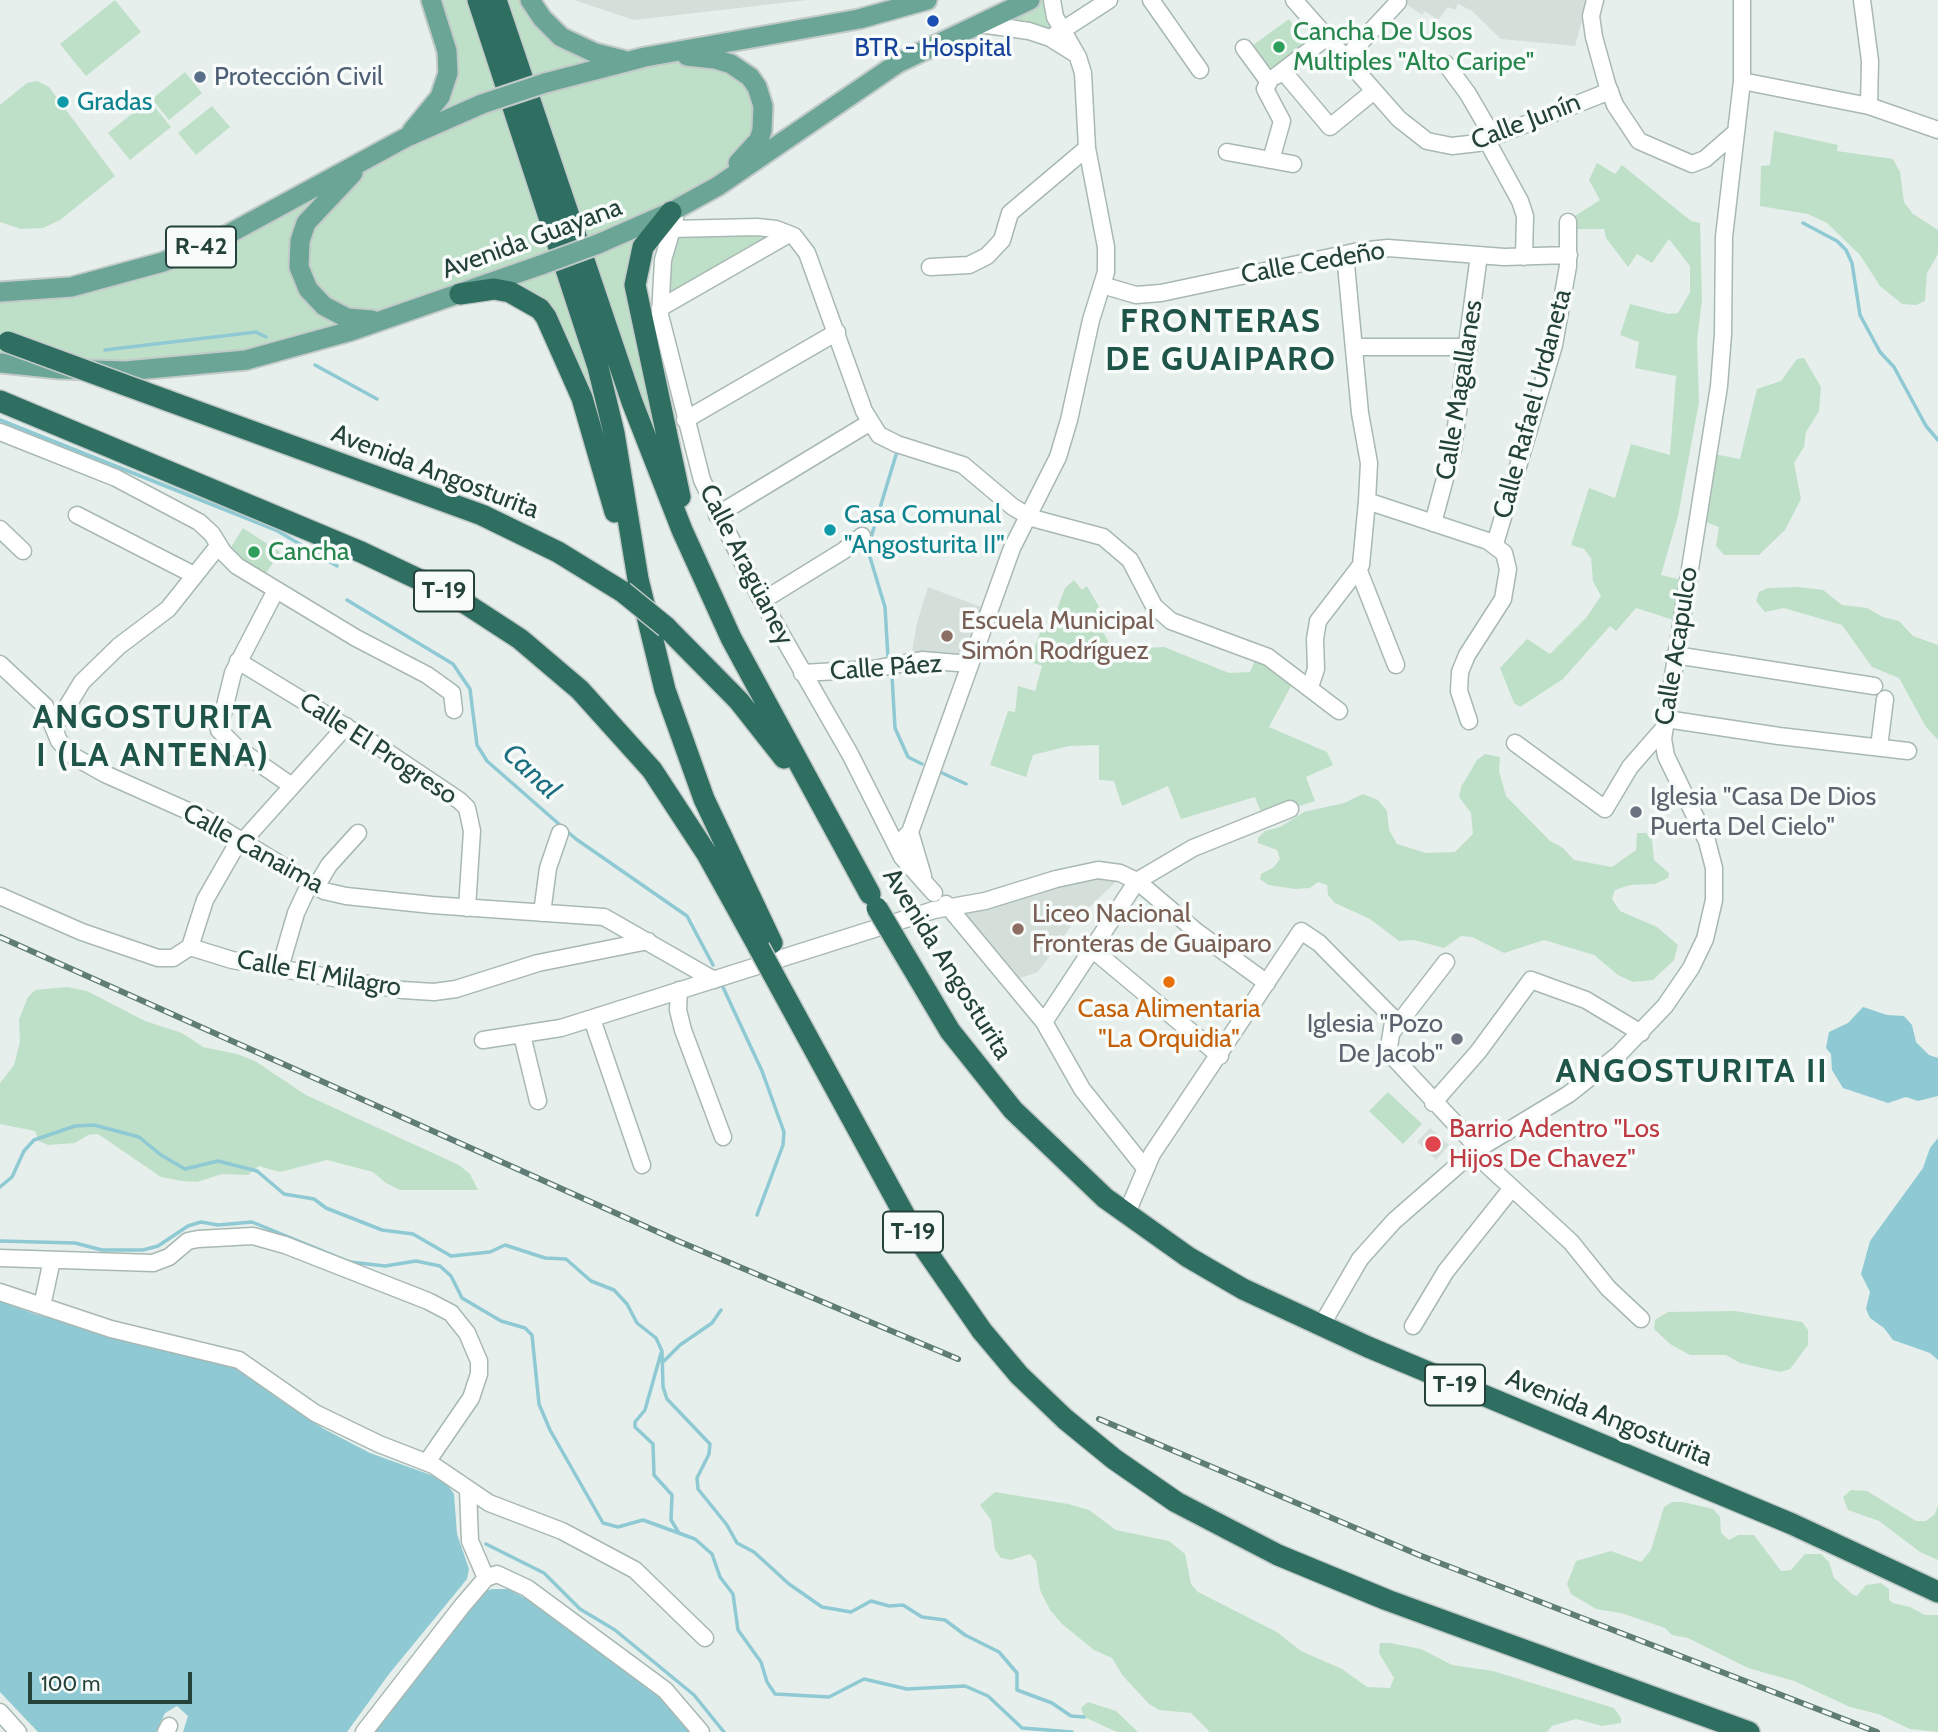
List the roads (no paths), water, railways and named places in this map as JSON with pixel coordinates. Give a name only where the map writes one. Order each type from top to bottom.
[{"type":"highway","points":[[478,0],[601,378],[657,626],[665,690],[694,776],[765,946]]},
{"type":"highway","points":[[496,0],[632,402],[698,567],[731,638],[873,901]]},
{"type":"highway","points":[[675,216],[643,247],[635,285],[675,478],[698,567]]},
{"type":"highway","points":[[460,294],[494,289],[510,292],[525,299],[546,317],[591,422],[657,626]]},
{"type":"highway","name":"Avenida Angosturita","points":[[4,340],[482,514],[558,552],[623,592],[657,626],[721,681],[771,738],[809,793],[950,1031],[995,1090],[1060,1157],[1126,1214],[1221,1277],[1321,1326],[1474,1393],[1792,1524],[1938,1592]]},
{"type":"highway","name":"T-19","points":[[0,401],[361,552],[454,596],[520,639],[580,690],[652,770],[696,834],[765,946],[855,1125],[941,1277],[1019,1376],[1065,1419],[1165,1495],[1278,1555],[1387,1600],[1749,1732]]},
{"type":"main road","points":[[407,137],[431,111],[449,73],[447,51],[431,0]]},
{"type":"main road","points":[[530,0],[542,19],[561,37],[595,53],[636,59],[701,57],[723,62],[750,77],[761,97],[764,120],[759,140],[726,174],[675,216]]},
{"type":"main road","name":"R-42","points":[[0,292],[71,287],[163,262],[225,236],[407,137],[482,104],[545,83],[636,59],[859,19],[928,0]]},
{"type":"main road","name":"Avenida Guayana","points":[[0,363],[93,371],[209,366],[282,352],[460,294],[675,216],[878,74],[1030,0]]},
{"type":"main road","points":[[384,149],[354,173],[312,214],[302,232],[298,253],[299,267],[308,289],[324,306],[347,318],[387,319]]},
{"type":"street","points":[[897,845],[910,832],[927,781],[961,698],[970,664],[1012,548],[1058,457],[1107,258],[1087,148],[1085,89],[1078,57],[1057,34],[1052,0]]},
{"type":"street","points":[[976,24],[1057,34],[1109,0]]},
{"type":"street","points":[[1151,0],[1200,71]]},
{"type":"street","name":"Calle Junín","points":[[1294,0],[1374,91],[1413,132],[1427,141],[1463,146],[1610,91]]},
{"type":"street","points":[[1595,0],[1591,16],[1594,37],[1610,91],[1633,135],[1651,148],[1683,163],[1699,163],[1735,132]]},
{"type":"street","name":"Calle Acapulco","points":[[1321,1326],[1343,1286],[1370,1246],[1409,1206],[1476,1150],[1569,1094],[1641,1033],[1669,1001],[1698,954],[1710,920],[1715,890],[1714,868],[1707,841],[1666,756],[1665,724],[1719,386],[1723,334],[1722,262],[1742,81],[1742,0]]},
{"type":"street","points":[[1862,0],[1870,61],[1868,106]]},
{"type":"street","points":[[1346,58],[1398,2]]},
{"type":"street","points":[[1271,160],[1282,121],[1265,89],[1269,82],[1327,37]]},
{"type":"street","points":[[1244,48],[1269,82]]},
{"type":"street","points":[[1446,64],[1468,94],[1520,201],[1525,216],[1524,257]]},
{"type":"street","points":[[1283,71],[1330,127],[1374,91]]},
{"type":"street","points":[[1742,81],[1868,106],[1938,128]]},
{"type":"street","points":[[930,267],[969,265],[987,256],[1002,240],[1010,213],[1087,148]]},
{"type":"street","points":[[1227,152],[1293,164]]},
{"type":"street","points":[[675,216],[757,227],[789,234],[802,243],[869,423],[886,439],[963,465],[1029,516],[1104,537],[1130,560],[1154,606],[1171,621],[1268,657],[1339,711]]},
{"type":"street","name":"Calle Aragüaney","points":[[675,216],[663,260],[660,308],[696,461],[717,515],[906,863],[942,901]]},
{"type":"street","name":"Calle Rafael Urdaneta","points":[[1495,544],[1554,345],[1569,255],[1568,222]]},
{"type":"street","points":[[660,308],[789,234]]},
{"type":"street","name":"Calle Cedeño","points":[[1102,285],[1136,295],[1161,293],[1345,254],[1398,248],[1524,257],[1569,255]]},
{"type":"street","points":[[1345,254],[1360,414],[1369,463],[1359,571],[1396,665]]},
{"type":"street","name":"Calle Magallanes","points":[[1433,523],[1454,449],[1479,255]]},
{"type":"street","points":[[685,420],[837,332]]},
{"type":"street","points":[[1354,347],[1469,347]]},
{"type":"street","points":[[717,515],[869,423]]},
{"type":"street","points":[[0,432],[54,451],[140,489],[198,522],[212,534],[237,566],[427,675],[452,694],[454,710]]},
{"type":"street","points":[[1367,501],[1495,544],[1507,559],[1506,589],[1460,672],[1459,691],[1469,721]]},
{"type":"street","points":[[77,515],[194,575]]},
{"type":"street","points":[[0,529],[23,551]]},
{"type":"street","points":[[762,601],[843,551],[862,536]]},
{"type":"street","points":[[54,728],[74,692],[91,672],[168,609],[219,545]]},
{"type":"street","points":[[1310,687],[1316,668],[1315,639],[1318,621],[1359,571]]},
{"type":"street","points":[[276,590],[238,661],[219,730],[237,748],[292,786]]},
{"type":"street","points":[[1675,654],[1880,692],[1879,747]]},
{"type":"street","name":"Calle Páez","points":[[802,673],[873,669],[922,660],[970,664]]},
{"type":"street","name":"Calle El Progreso","points":[[238,661],[450,792],[467,808],[472,831],[467,908]]},
{"type":"street","name":"Calle Canaima","points":[[0,664],[45,706],[66,749],[87,765],[206,819],[313,885],[346,896],[467,908],[604,917],[710,977]]},
{"type":"street","points":[[1515,743],[1605,809],[1630,767],[1665,724],[1908,751]]},
{"type":"street","points":[[0,896],[82,932],[158,958],[173,958],[190,947],[205,900],[241,840],[346,726]]},
{"type":"street","points":[[1044,1022],[1137,881],[1193,848],[1290,809]]},
{"type":"street","points":[[910,832],[917,861],[942,901],[1044,1022],[1083,1089],[1145,1168]]},
{"type":"street","points":[[280,968],[296,913],[313,885],[358,833]]},
{"type":"street","points":[[542,913],[548,868],[560,833]]},
{"type":"street","points":[[483,1040],[522,1035],[592,1019],[710,977],[934,910],[942,901],[1090,871],[1114,871],[1137,881],[1188,925],[1266,983]]},
{"type":"street","points":[[1126,1214],[1145,1168],[1301,931],[1319,943],[1391,1016],[1389,1047],[1394,1058],[1433,1103],[1512,1188],[1563,1235],[1616,1297],[1641,1320]]},
{"type":"street","name":"Calle El Milagro","points":[[190,947],[232,960],[402,990],[434,992],[456,989],[538,963],[648,941]]},
{"type":"street","points":[[1092,949],[1220,1056]]},
{"type":"street","points":[[1392,1032],[1446,962]]},
{"type":"street","points":[[1433,1103],[1478,1052],[1531,980],[1586,1000],[1641,1033]]},
{"type":"street","points":[[685,988],[678,1010],[682,1030],[723,1137]]},
{"type":"street","points":[[592,1019],[642,1165]]},
{"type":"street","points":[[522,1035],[538,1101]]},
{"type":"street","points":[[1413,1326],[1446,1271],[1512,1188]]},
{"type":"street","points":[[0,1258],[153,1263],[169,1257],[188,1241],[198,1238],[253,1236],[285,1245],[441,1307],[451,1313],[467,1332],[479,1361],[479,1374],[471,1398],[427,1462]]},
{"type":"street","points":[[42,1306],[52,1260]]},
{"type":"street","points":[[0,1292],[111,1329],[239,1360],[315,1413],[379,1444],[427,1462],[489,1503],[573,1536],[635,1570],[705,1638]]},
{"type":"street","points":[[468,1490],[470,1541],[486,1578]]},
{"type":"street","points":[[364,1732],[486,1578],[497,1574],[527,1588],[665,1690],[701,1732]]},
{"type":"street","points":[[0,1712],[18,1732]]},
{"type":"water","points":[[1863,1007],[1887,1015],[1904,1016],[1912,1025],[1916,1042],[1929,1055],[1938,1058],[1938,1096],[1918,1101],[1906,1097],[1888,1103],[1843,1088],[1832,1070],[1831,1054],[1826,1048],[1829,1032],[1848,1023]]},
{"type":"water","points":[[1938,1138],[1938,1360],[1930,1353],[1893,1340],[1884,1328],[1870,1318],[1866,1309],[1870,1292],[1861,1274],[1870,1241],[1923,1168],[1930,1148]]},
{"type":"water","points":[[0,1301],[35,1314],[240,1367],[280,1400],[324,1429],[370,1453],[439,1478],[447,1484],[454,1494],[457,1534],[469,1569],[467,1579],[389,1674],[347,1732],[183,1732],[188,1716],[177,1706],[165,1713],[156,1732],[38,1732],[0,1692]]},
{"type":"water","points":[[508,1589],[532,1602],[663,1700],[692,1732],[372,1732],[483,1592]]},
{"type":"waterway","points":[[1803,223],[1837,241],[1846,250],[1852,263],[1860,315],[1880,352],[1894,367],[1926,426],[1938,440]]},
{"type":"waterway","points":[[105,350],[256,332],[266,337]]},
{"type":"waterway","points":[[315,365],[377,399]]},
{"type":"waterway","points":[[0,420],[276,530],[337,566]]},
{"type":"waterway","points":[[888,658],[885,607],[869,554],[869,544],[896,455]]},
{"type":"waterway","name":"Canal","points":[[347,600],[453,664],[470,689],[477,745],[487,761],[576,839],[687,916],[713,965]]},
{"type":"waterway","points":[[892,676],[895,728],[908,757],[922,764]]},
{"type":"waterway","points":[[938,771],[966,784]]},
{"type":"waterway","points":[[721,983],[762,1071],[784,1132],[783,1145],[757,1215]]},
{"type":"waterway","points":[[0,1187],[12,1177],[24,1151],[34,1140],[75,1126],[94,1125],[139,1137],[161,1155],[185,1169],[218,1161],[257,1171],[284,1194],[314,1199],[326,1208],[382,1230],[413,1234],[451,1256],[490,1252],[505,1245],[545,1258],[566,1259],[591,1281],[614,1290],[627,1304],[637,1323],[656,1338],[662,1351],[663,1387],[667,1399],[710,1444],[709,1454],[697,1478],[698,1489],[727,1525],[737,1543],[754,1552],[789,1584],[822,1607],[851,1612],[871,1601],[889,1606],[903,1605],[922,1617],[945,1620],[965,1635],[999,1652],[1017,1673],[1017,1690],[1052,1703],[1071,1716],[1084,1717]]},
{"type":"waterway","points":[[0,1241],[75,1243],[102,1250],[143,1250],[158,1246],[188,1226],[201,1222],[218,1225],[252,1222],[350,1262],[385,1266],[416,1261],[440,1266],[451,1276],[462,1298],[501,1321],[525,1328],[532,1335],[539,1404],[550,1430],[603,1523],[618,1527],[643,1520],[695,1539],[712,1554],[720,1577],[733,1594],[738,1630],[761,1662],[767,1682],[775,1694],[829,1697],[864,1679],[907,1689],[965,1686],[988,1696],[1022,1728],[1072,1732]]},
{"type":"waterway","points":[[663,1362],[680,1345],[712,1323],[721,1310]]},
{"type":"waterway","points":[[661,1353],[645,1410],[635,1422],[635,1427],[653,1444],[654,1475],[672,1495],[671,1520],[679,1533]]},
{"type":"waterway","points":[[486,1544],[544,1573],[580,1609],[615,1630],[694,1695],[724,1732]]},
{"type":"railway","points":[[0,937],[678,1241],[958,1359]]},
{"type":"railway","points":[[1099,1419],[1419,1555],[1877,1732]]},
{"type":"place","name":"BTR - Hospital","points":[[933,21]]},
{"type":"place","name":"Cancha De Usos Multiples \"Alto Caripe\"","points":[[1279,47]]},
{"type":"place","name":"Protección Civil","points":[[200,77]]},
{"type":"place","name":"Gradas","points":[[63,102]]},
{"type":"place","name":"Casa Comunal \"Angosturita II\"","points":[[830,530]]},
{"type":"place","name":"Cancha","points":[[254,552]]},
{"type":"place","name":"Escuela Municipal Simón Rodríguez","points":[[947,636]]},
{"type":"place","name":"Iglesia \"Casa De Dios Puerta Del Cielo\"","points":[[1636,812]]},
{"type":"place","name":"Liceo Nacional Fronteras de Guaiparo","points":[[1018,929]]},
{"type":"place","name":"Casa Alimentaria \"La Orquidia\"","points":[[1169,982]]},
{"type":"place","name":"Iglesia \"Pozo De Jacob\"","points":[[1457,1039]]},
{"type":"place","name":"Barrio Adentro \"Los Hijos De Chavez\"","points":[[1433,1144]]},
{"type":"district","name":"FRONTERAS DE GUAIPARO","points":[[1221,341]]},
{"type":"district","name":"ANGOSTURITA I (LA ANTENA)","points":[[153,737]]},
{"type":"district","name":"ANGOSTURITA II","points":[[1692,1072]]}]
